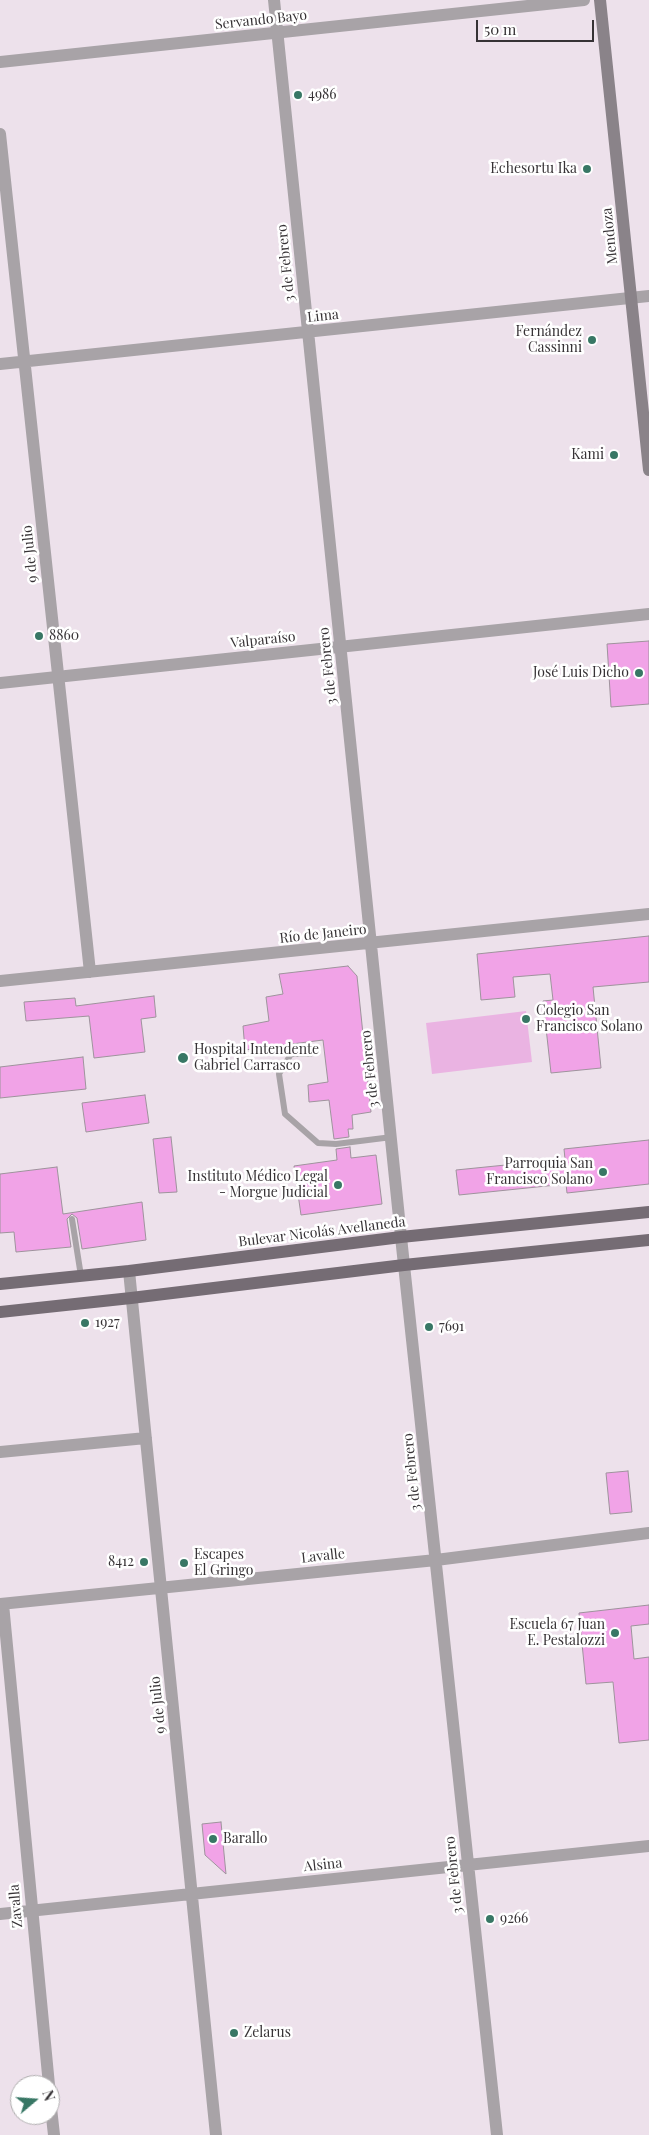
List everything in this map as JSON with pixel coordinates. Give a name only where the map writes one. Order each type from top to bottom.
[{"type":"main road","name":"Mendoza","points":[[600,0],[649,470]]},
{"type":"main road","name":"Bulevar Nicolás Avellaneda","points":[[0,1284],[130,1271],[401,1237],[649,1212]]},
{"type":"main road","points":[[0,1312],[404,1265],[649,1240]]},
{"type":"street","name":"3 de Febrero","points":[[274,0],[401,1237],[497,2135]]},
{"type":"street","name":"Servando Bayo","points":[[0,62],[584,0]]},
{"type":"street","name":"9 de Julio","points":[[0,134],[90,972]]},
{"type":"street","name":"Lima","points":[[0,364],[649,296]]},
{"type":"street","name":"Valparaíso","points":[[0,683],[649,614]]},
{"type":"street","name":"Río de Janeiro","points":[[0,981],[649,914]]},
{"type":"street","name":"9 de Julio","points":[[130,1271],[216,2135]]},
{"type":"street","points":[[0,1452],[146,1438]]},
{"type":"street","name":"Lavalle","points":[[1,1604],[436,1560],[649,1533]]},
{"type":"street","name":"Zavalla","points":[[1,1604],[48,2075]]},
{"type":"street","name":"Alsina","points":[[0,1914],[649,1846]]},
{"type":"lane","points":[[310,1054],[290,1054],[279,1074],[285,1114],[318,1144],[336,1144],[392,1137]]},
{"type":"lane","points":[[72,1219],[81,1276]]},
{"type":"shaded area","points":[[526,1011],[532,1062],[432,1074],[426,1023]]},
{"type":"building","points":[[649,641],[649,704],[611,707],[607,644]]},
{"type":"building","points":[[649,936],[649,982],[593,987],[601,1068],[551,1073],[543,1001],[553,1000],[550,974],[513,977],[515,997],[481,1000],[477,954]]},
{"type":"building","points":[[348,966],[357,976],[371,1112],[352,1115],[353,1129],[348,1129],[349,1137],[334,1139],[329,1100],[309,1102],[308,1085],[328,1082],[323,1040],[245,1050],[243,1026],[269,1021],[266,997],[283,994],[279,974]]},
{"type":"building","points":[[154,996],[156,1017],[141,1019],[145,1052],[94,1058],[89,1016],[26,1021],[24,1002],[75,998],[76,1006]]},
{"type":"building","points":[[83,1057],[86,1089],[0,1098],[0,1067]]},
{"type":"building","points":[[145,1095],[149,1123],[86,1132],[82,1103]]},
{"type":"building","points":[[171,1137],[177,1192],[159,1193],[153,1139]]},
{"type":"building","name":"Parroquia San Francisco Solano","points":[[649,1140],[649,1184],[567,1193],[566,1184],[459,1195],[456,1170],[565,1159],[564,1149]]},
{"type":"building","name":"Instituto Médico Legal - Morgue Judicial","points":[[350,1147],[351,1158],[376,1155],[382,1204],[301,1215],[294,1166],[337,1160],[336,1149]]},
{"type":"building","points":[[57,1167],[63,1214],[142,1202],[146,1240],[82,1249],[77,1218],[72,1214],[67,1219],[71,1247],[16,1252],[14,1232],[0,1233],[0,1174]]},
{"type":"building","points":[[628,1471],[632,1512],[610,1514],[606,1473]]},
{"type":"building","name":"Escuela 67 Juan E. Pestalozzi","points":[[649,1605],[649,1624],[631,1626],[634,1659],[649,1657],[649,1740],[619,1743],[613,1682],[586,1684],[579,1613]]},
{"type":"building","name":"Barallo","points":[[221,1822],[226,1874],[205,1855],[202,1824]]},
{"type":"place","name":"4986","points":[[298,95]]},
{"type":"place","name":"Echesortu Ika","points":[[587,169]]},
{"type":"place","name":"Fernández Cassinni","points":[[592,340]]},
{"type":"place","name":"Kami","points":[[614,455]]},
{"type":"place","name":"8860","points":[[39,636]]},
{"type":"place","name":"José Luis Dicho","points":[[639,673]]},
{"type":"place","name":"Colegio San Francisco Solano","points":[[526,1019]]},
{"type":"place","name":"Hospital Intendente Gabriel Carrasco","points":[[183,1058]]},
{"type":"place","name":"Parroquia San Francisco Solano","points":[[603,1172]]},
{"type":"place","name":"Instituto Médico Legal - Morgue Judicial","points":[[338,1185]]},
{"type":"place","name":"1927","points":[[85,1323]]},
{"type":"place","name":"7691","points":[[429,1327]]},
{"type":"place","name":"8412","points":[[144,1562]]},
{"type":"place","name":"Escapes El Gringo","points":[[184,1563]]},
{"type":"place","name":"Escuela 67 Juan E. Pestalozzi","points":[[615,1633]]},
{"type":"place","name":"Barallo","points":[[213,1839]]},
{"type":"place","name":"9266","points":[[490,1919]]},
{"type":"place","name":"Zelarus","points":[[234,2033]]}]
